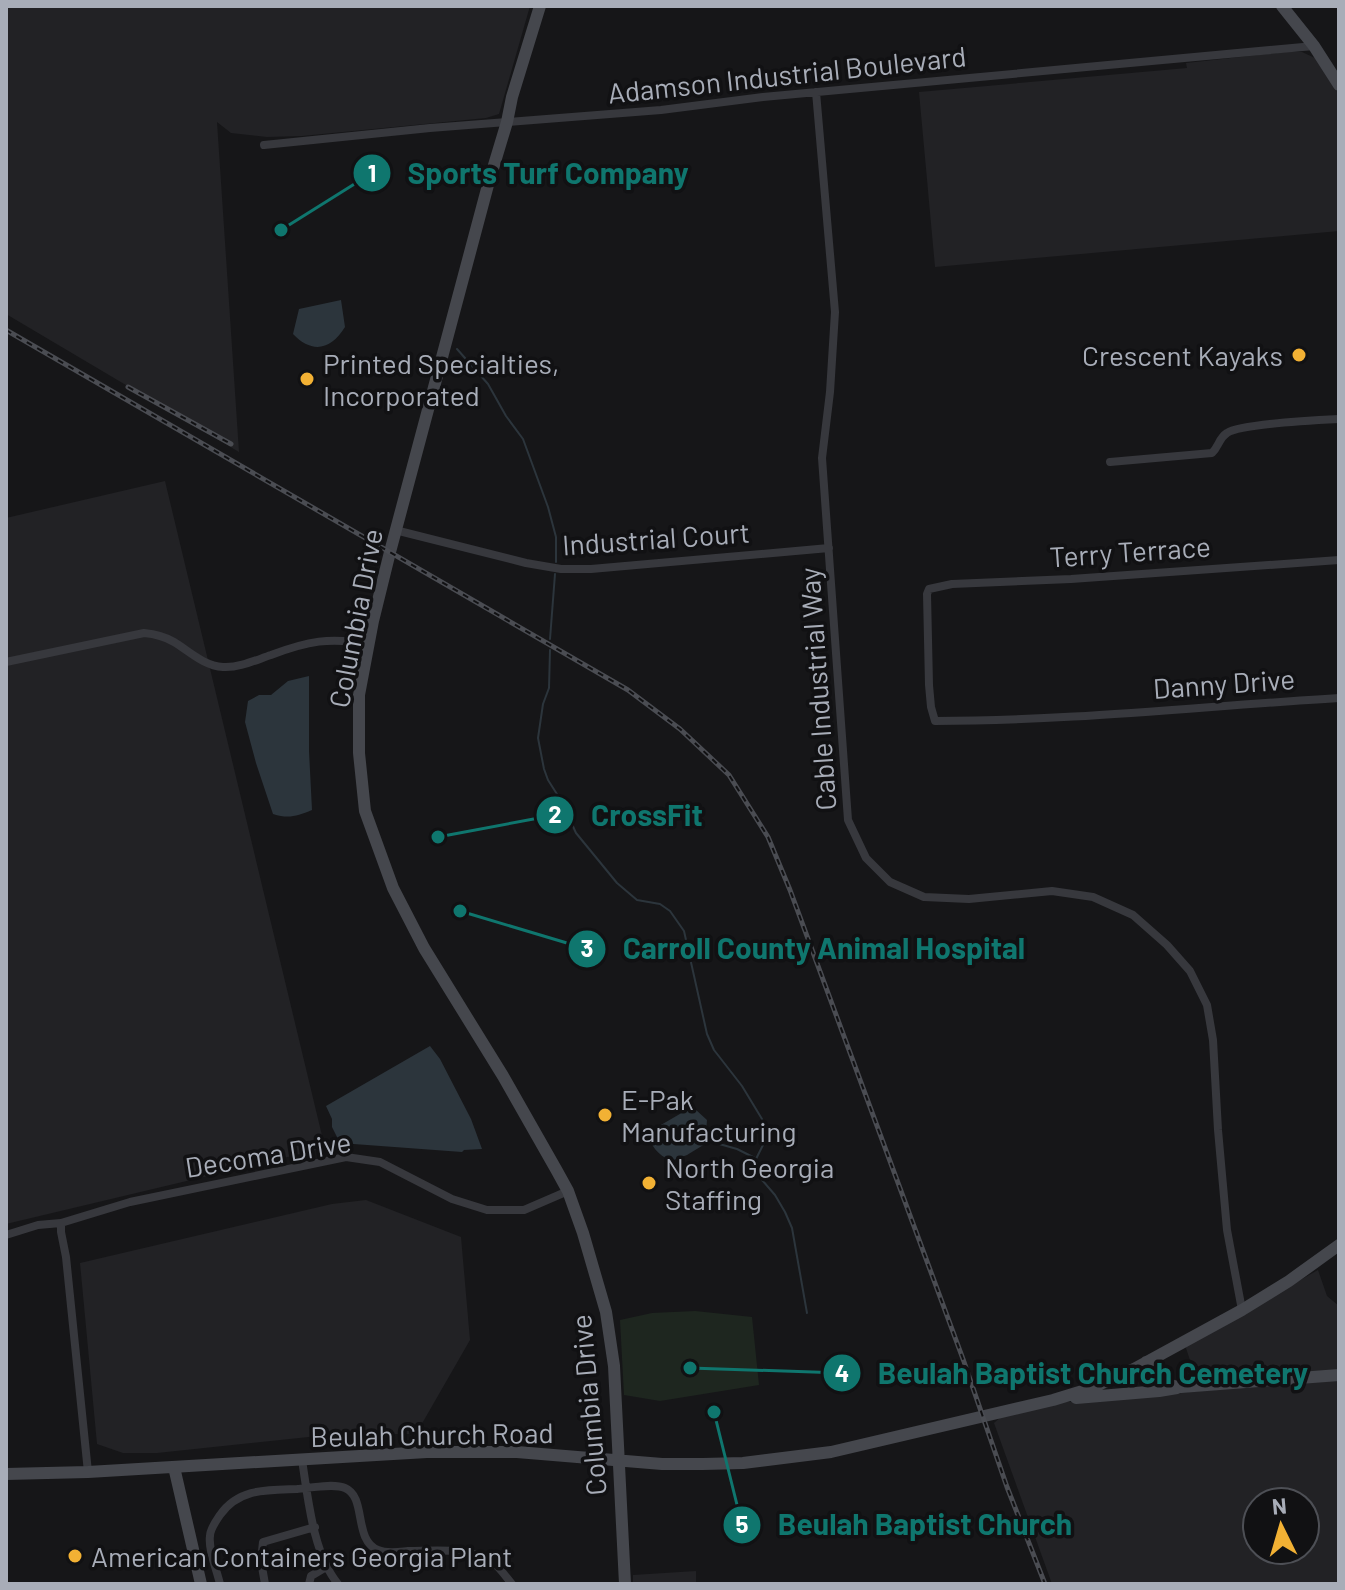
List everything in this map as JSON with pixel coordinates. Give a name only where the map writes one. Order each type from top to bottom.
[{"type":"street","name":"Columbia Drive","points":[[540,6],[521,63],[395,530],[359,695],[359,753],[365,811],[393,888],[424,948],[503,1076],[568,1191],[595,1269],[606,1312],[614,1366],[625,1584]]},
{"type":"street","points":[[1282,6],[1314,46],[1339,85]]},
{"type":"street","name":"Adamson Industrial Boulevard","points":[[264,145],[661,110],[816,92],[1314,46]]},
{"type":"street","name":"Cable Industrial Way","points":[[816,92],[835,312],[822,458],[848,820],[866,858],[890,882],[924,897],[969,899],[1052,891],[1093,897],[1133,915],[1167,945],[1190,971],[1207,1005],[1213,1040],[1227,1230],[1242,1310]]},
{"type":"street","points":[[1110,462],[1212,453],[1218,448],[1221,437],[1230,430],[1339,419]]},
{"type":"street","name":"Industrial Court","points":[[395,530],[561,569],[829,548]]},
{"type":"street","name":"Terry Terrace","points":[[927,594],[929,589],[952,584],[1339,560]]},
{"type":"street","name":"Danny Drive","points":[[927,594],[929,685],[935,721],[1339,698]]},
{"type":"street","points":[[6,662],[144,633],[173,641],[211,666],[226,667],[314,641],[330,639],[369,644]]},
{"type":"street","name":"Decoma Drive","points":[[6,1235],[38,1225],[61,1223],[130,1202],[346,1157],[380,1162],[452,1199],[487,1210],[524,1210],[568,1191]]},
{"type":"street","points":[[61,1223],[88,1472]]},
{"type":"street","name":"Beulah Church Road","points":[[6,1474],[427,1452],[517,1452],[619,1461],[703,1464],[807,1456],[898,1437],[1089,1389],[1242,1310],[1339,1245]]},
{"type":"street","points":[[1146,1362],[1161,1380],[1173,1387],[1339,1375]]},
{"type":"street","points":[[1053,1400],[1181,1387]]},
{"type":"street","points":[[302,1460],[326,1567],[338,1584]]},
{"type":"street","points":[[174,1467],[201,1584]]},
{"type":"street","points":[[220,1584],[210,1537],[214,1523],[226,1507],[245,1493],[324,1487],[345,1488],[354,1496],[367,1542],[374,1549],[384,1552],[462,1552],[482,1556],[495,1564],[512,1584]]},
{"type":"street","points":[[265,1584],[261,1561],[263,1542],[315,1527]]},
{"type":"street","points":[[309,1584],[311,1576],[326,1567]]},
{"type":"shaded area","points":[[6,6],[530,6],[499,114],[486,118],[267,137],[231,133],[217,122],[239,452],[6,314]]},
{"type":"shaded area","points":[[1302,52],[1315,58],[1339,95],[1339,231],[935,267],[919,92],[1187,68],[1186,63]]},
{"type":"shaded area","points":[[341,300],[345,327],[334,341],[314,347],[293,334],[299,309]]},
{"type":"shaded area","points":[[165,481],[325,1148],[6,1224],[6,518]]},
{"type":"shaded area","points":[[309,676],[312,810],[293,816],[279,816],[273,814],[256,763],[245,722],[248,701],[259,695],[271,695],[288,681]]},
{"type":"shaded area","points":[[430,1046],[471,1119],[482,1149],[462,1152],[340,1143],[326,1106]]},
{"type":"shaded area","points":[[695,1109],[707,1120],[705,1144],[671,1161],[662,1156],[647,1133],[685,1111]]},
{"type":"shaded area","points":[[366,1200],[461,1237],[470,1340],[416,1434],[337,1434],[157,1453],[123,1453],[97,1444],[80,1263],[332,1204]]},
{"type":"shaded area","points":[[1318,1270],[1327,1296],[1339,1306],[1339,1370],[1197,1381],[1185,1345]]},
{"type":"shaded area","points":[[695,1311],[752,1317],[759,1385],[660,1401],[624,1395],[620,1320],[652,1313]]},
{"type":"shaded area","points":[[1339,1380],[1339,1584],[1052,1584],[994,1423],[1003,1415],[1063,1402]]},
{"type":"shaded area","points":[[696,1571],[696,1584],[633,1584],[633,1575]]},
{"type":"waterway","points":[[457,349],[488,384],[523,439],[548,507],[556,537],[556,562]]},
{"type":"waterway","points":[[550,639],[555,574]]},
{"type":"waterway","points":[[550,650],[549,688],[543,704],[538,738],[548,780],[576,833],[617,883],[637,900],[660,904],[670,911],[684,931],[707,1034],[714,1050],[742,1086],[765,1128],[765,1141],[756,1159],[762,1180],[775,1195],[792,1228],[807,1313]]},
{"type":"waterway","points":[[705,1140],[755,1158]]},
{"type":"railway","points":[[6,330],[628,690],[680,729],[729,775],[768,837],[790,890],[1045,1584]]},
{"type":"railway","points":[[128,387],[231,444]]},
{"type":"place","name":"Sports Turf Company","points":[[281,230]]},
{"type":"place","name":"Crescent Kayaks","points":[[1299,355]]},
{"type":"place","name":"Printed Specialties, Incorporated","points":[[307,379]]},
{"type":"place","name":"CrossFit","points":[[438,837]]},
{"type":"place","name":"Carroll County Animal Hospital","points":[[460,911]]},
{"type":"place","name":"E-Pak Manufacturing","points":[[605,1115]]},
{"type":"place","name":"North Georgia Staffing","points":[[649,1183]]},
{"type":"place","name":"Beulah Baptist Church Cemetery","points":[[690,1368]]},
{"type":"place","name":"Beulah Baptist Church","points":[[714,1412]]},
{"type":"place","name":"American Containers Georgia Plant","points":[[75,1556]]}]
